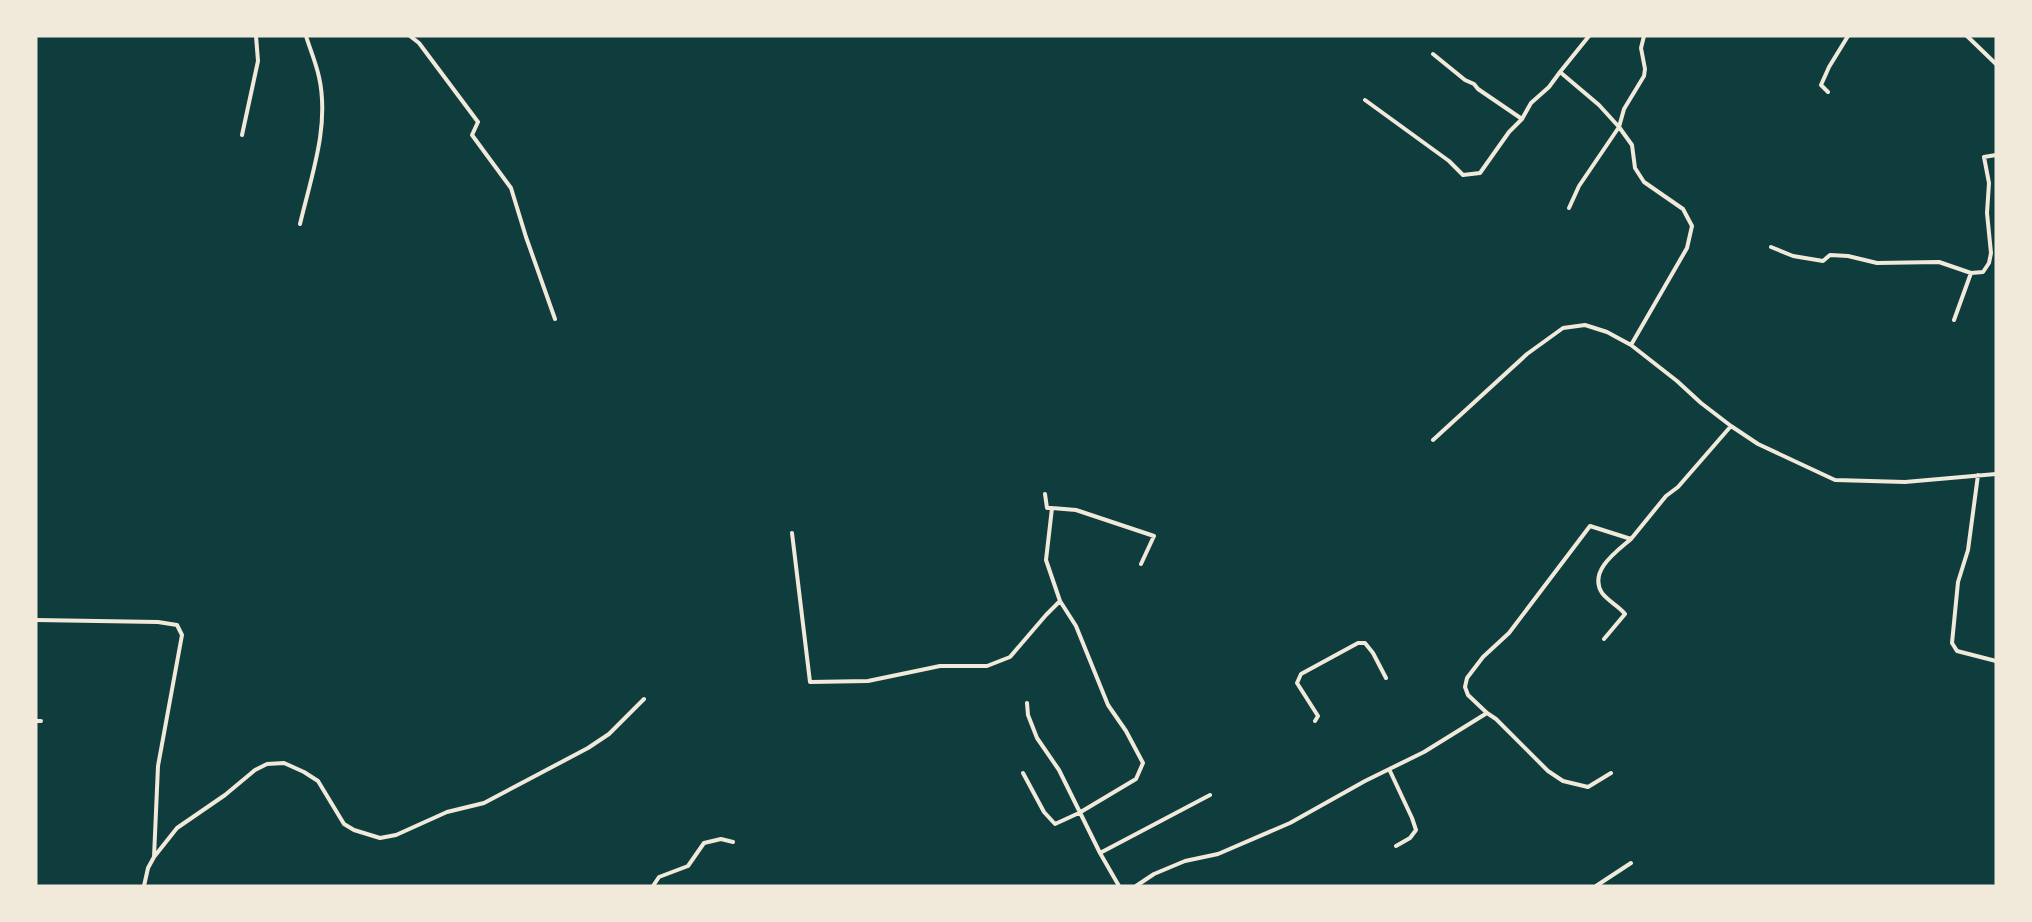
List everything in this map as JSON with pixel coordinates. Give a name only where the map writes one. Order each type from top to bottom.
[{"type":"street","points":[[242,135],[258,61],[256,36]]},
{"type":"street","points":[[300,224],[321,137],[319,78],[306,36]]},
{"type":"street","points":[[410,36],[419,43],[478,122],[472,135],[511,188],[555,320]]},
{"type":"street","points":[[1365,100],[1449,161],[1463,176],[1480,173],[1508,132],[1522,120],[1531,103],[1549,87],[1589,36]]},
{"type":"street","points":[[1569,208],[1579,186],[1619,127],[1624,109],[1644,76],[1645,69],[1641,48],[1644,36]]},
{"type":"street","points":[[1828,92],[1821,85],[1829,67],[1848,36]]},
{"type":"street","points":[[1967,36],[1996,64]]},
{"type":"street","points":[[1433,54],[1465,80],[1474,84],[1478,89],[1522,120]]},
{"type":"street","points":[[1560,72],[1599,105],[1619,127],[1632,145],[1635,168],[1644,182],[1684,209],[1692,226],[1687,248],[1631,345]]},
{"type":"street","points":[[1770,247],[1793,256],[1823,261],[1830,255],[1848,256],[1877,264],[1939,262],[1971,273],[1983,272],[1989,263],[1991,253],[1987,213],[1989,183],[1984,157],[1996,155]]},
{"type":"street","points":[[1954,320],[1971,273]]},
{"type":"street","points":[[1433,440],[1527,354],[1563,328],[1585,325],[1607,332],[1631,345],[1677,381],[1701,403],[1758,444],[1836,480],[1904,482],[1996,474]]},
{"type":"street","points":[[1604,639],[1625,614],[1601,591],[1599,580],[1602,567],[1631,539],[1666,496],[1678,487],[1731,426]]},
{"type":"street","points":[[1978,475],[1968,550],[1958,582],[1952,643],[1957,651],[1996,661]]},
{"type":"street","points":[[1045,494],[1047,508],[1076,510],[1154,536],[1141,564]]},
{"type":"street","points":[[1023,773],[1044,812],[1055,824],[1079,813],[1136,779],[1142,763],[1126,731],[1108,705],[1076,626],[1060,601],[1046,560],[1052,508]]},
{"type":"street","points":[[1611,773],[1588,787],[1563,781],[1548,770],[1496,719],[1468,695],[1465,687],[1466,678],[1483,657],[1509,633],[1590,526],[1631,539]]},
{"type":"street","points":[[792,533],[810,682],[868,681],[940,666],[987,666],[1010,657],[1060,601]]},
{"type":"street","points":[[36,620],[158,622],[177,625],[182,635],[158,766],[154,858]]},
{"type":"street","points":[[1315,721],[1318,716],[1297,683],[1301,674],[1358,642],[1365,643],[1373,653],[1386,678]]},
{"type":"street","points":[[144,886],[148,868],[177,828],[225,795],[255,770],[267,764],[284,763],[318,781],[344,824],[354,830],[380,838],[396,835],[447,812],[484,802],[588,748],[608,734],[644,699]]},
{"type":"street","points":[[1027,703],[1028,716],[1037,738],[1059,770],[1079,813],[1119,886]]},
{"type":"street","points":[[1136,886],[1154,874],[1186,861],[1218,854],[1290,824],[1365,781],[1390,771],[1474,723],[1487,713]]},
{"type":"street","points":[[1390,771],[1416,830],[1410,838],[1396,846]]},
{"type":"street","points":[[1100,852],[1210,795]]},
{"type":"street","points":[[653,886],[658,877],[688,866],[704,843],[721,839],[733,842]]},
{"type":"street","points":[[1596,886],[1631,862]]}]
